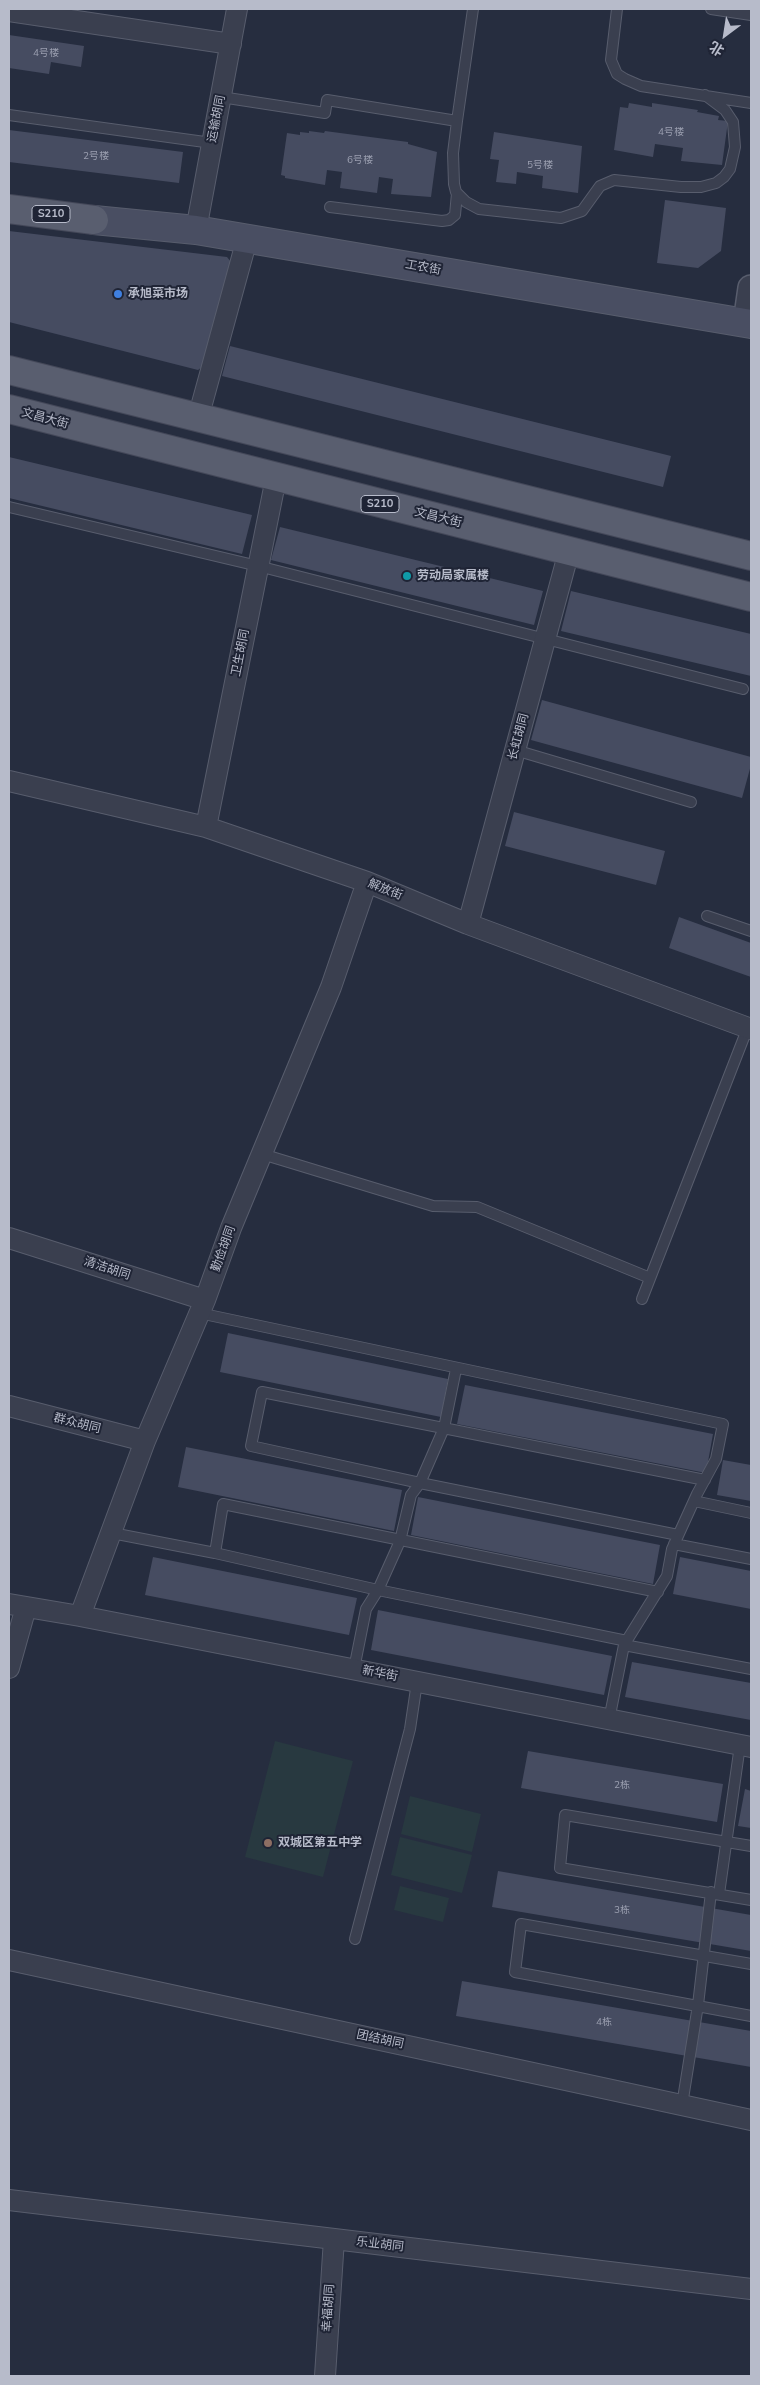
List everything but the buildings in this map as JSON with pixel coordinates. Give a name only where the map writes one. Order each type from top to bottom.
[{"type":"main road","name":"工农街","points":[[9,209],[196,230],[748,323]]},
{"type":"main road","points":[[9,370],[751,556]]},
{"type":"main road","points":[[9,405],[39,418]]},
{"type":"main road","name":"文昌大街","points":[[9,410],[751,597]]},
{"type":"street","name":"运输胡同","points":[[196,230],[237,9]]},
{"type":"street","points":[[9,11],[231,44]]},
{"type":"street","points":[[198,418],[247,239]]},
{"type":"street","points":[[748,323],[751,288]]},
{"type":"street","name":"卫生胡同","points":[[206,827],[276,478]]},
{"type":"street","name":"长虹胡同","points":[[468,924],[570,551]]},
{"type":"street","name":"解放街","points":[[9,781],[206,827],[367,882],[468,924],[750,1028]]},
{"type":"street","name":"勤俭胡同","points":[[80,1616],[145,1441],[202,1307],[231,1228],[331,987],[367,882]]},
{"type":"street","name":"清洁胡同","points":[[9,1238],[202,1307]]},
{"type":"street","name":"群众胡同","points":[[9,1406],[145,1441]]},
{"type":"street","points":[[9,1668],[18,1605]]},
{"type":"street","name":"新华街","points":[[18,1605],[745,1746]]},
{"type":"street","name":"团结胡同","points":[[9,1960],[751,2120]]},
{"type":"street","name":"乐业胡同","points":[[9,2200],[751,2289]]},
{"type":"street","name":"幸福胡同","points":[[325,2376],[334,2239]]},
{"type":"lane","points":[[330,207],[442,221],[449,220],[455,215],[457,193],[454,184],[453,153],[473,9]]},
{"type":"lane","points":[[617,9],[611,54],[617,74],[641,86],[751,103]]},
{"type":"lane","points":[[615,25],[624,9]]},
{"type":"lane","points":[[711,9],[751,15]]},
{"type":"lane","points":[[457,193],[466,202],[479,209],[561,218],[582,211],[600,186],[614,180],[682,187],[701,187],[716,182],[724,177],[730,168],[735,137],[732,122],[725,110],[705,95]]},
{"type":"lane","points":[[221,97],[325,113],[327,100],[457,121]]},
{"type":"lane","points":[[9,115],[212,143]]},
{"type":"lane","points":[[9,507],[258,566],[743,689]]},
{"type":"lane","points":[[515,750],[691,802]]},
{"type":"lane","points":[[706,916],[751,931]]},
{"type":"lane","points":[[642,1299],[750,1028]]},
{"type":"lane","points":[[262,1154],[433,1206],[477,1207],[650,1278]]},
{"type":"lane","points":[[202,1307],[456,1369],[723,1424],[716,1460],[676,1539],[667,1576],[626,1643],[609,1720]]},
{"type":"lane","points":[[354,1669],[366,1609],[378,1590],[400,1541],[411,1495],[420,1483],[444,1428],[456,1369]]},
{"type":"lane","points":[[705,1480],[262,1392],[251,1446],[676,1539],[751,1559]]},
{"type":"lane","points":[[694,1501],[751,1513]]},
{"type":"lane","points":[[215,1553],[222,1504],[658,1592]]},
{"type":"lane","points":[[112,1534],[215,1553],[378,1590],[751,1669]]},
{"type":"lane","points":[[355,1939],[410,1729],[418,1682]]},
{"type":"lane","points":[[682,2105],[715,1893],[727,1842],[745,1746]]},
{"type":"lane","points":[[751,1846],[565,1814],[560,1868],[751,1900]]},
{"type":"lane","points":[[751,1964],[521,1924],[515,1972],[751,2016]]},
{"type":"shaded area","points":[[275,1741],[353,1761],[323,1877],[245,1857]]},
{"type":"shaded area","points":[[410,1796],[481,1814],[472,1852],[401,1834]]},
{"type":"shaded area","points":[[400,1837],[472,1855],[462,1893],[391,1875]]},
{"type":"shaded area","points":[[400,1886],[449,1898],[443,1922],[394,1910]]},
{"type":"place","name":"承旭菜市场","points":[[118,294]]},
{"type":"place","name":"劳动局家属楼","points":[[407,576]]},
{"type":"place","name":"双城区第五中学","points":[[268,1843]]}]
